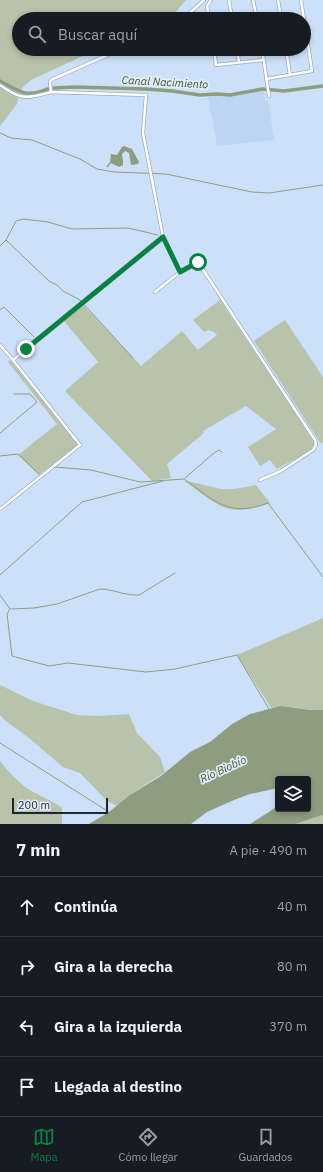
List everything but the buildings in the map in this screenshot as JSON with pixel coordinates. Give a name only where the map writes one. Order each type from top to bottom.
[{"type":"street","points":[[191,12],[204,0]]},
{"type":"street","points":[[208,12],[207,6],[211,0]]},
{"type":"street","points":[[229,0],[231,12]]},
{"type":"street","points":[[253,0],[256,12]]},
{"type":"street","points":[[278,0],[280,12]]},
{"type":"street","points":[[301,0],[302,12]]},
{"type":"street","points":[[51,92],[51,80],[105,56]]},
{"type":"street","points":[[215,56],[216,65],[263,60]]},
{"type":"street","points":[[238,56],[239,62]]},
{"type":"street","points":[[263,56],[269,96]]},
{"type":"street","points":[[287,56],[290,75]]},
{"type":"street","points":[[266,79],[312,71],[309,56]]},
{"type":"street","points":[[0,85],[20,96],[36,96],[51,92],[146,95],[143,133],[163,237],[180,272]]},
{"type":"street","points":[[13,360],[163,237]]},
{"type":"street","points":[[155,292],[180,272],[198,262],[315,440],[316,445],[312,450],[281,471],[260,480]]},
{"type":"street","points":[[0,345],[80,445],[0,509]]},
{"type":"shaded area","points":[[0,0],[186,0],[176,12],[12,12],[12,56],[83,56],[31,80],[22,88],[17,104],[0,126]]},
{"type":"shaded area","points":[[264,89],[266,101],[268,100],[274,140],[217,146],[208,97]]},
{"type":"shaded area","points":[[220,300],[314,440],[314,446],[310,451],[277,469],[270,460],[260,466],[248,447],[276,429],[246,406],[203,431],[204,433],[167,464],[171,478],[152,481],[65,391],[98,362],[64,321],[83,305],[141,366],[182,331],[198,350],[217,335],[208,330],[204,332],[193,320]]},
{"type":"shaded area","points":[[285,320],[323,377],[323,442],[321,444],[254,341]]},
{"type":"shaded area","points":[[10,360],[78,445],[39,475],[18,455],[57,424],[8,362]]},
{"type":"shaded area","points":[[184,481],[222,489],[235,489],[256,485],[270,503],[243,510],[224,507],[215,503]]},
{"type":"shaded area","points":[[323,618],[323,710],[310,710],[291,707],[271,708],[237,655]]},
{"type":"shaded area","points":[[0,685],[33,701],[77,715],[98,716],[129,714],[137,733],[160,757],[165,772],[134,792],[117,806],[107,801],[80,773],[63,767],[0,715]]},
{"type":"shaded area","points":[[0,761],[24,786],[62,808],[62,824],[0,824]]},
{"type":"shaded area","points":[[323,815],[323,824],[295,824]]},
{"type":"water","points":[[124,146],[132,149],[139,162],[138,164],[131,165],[129,153],[125,151],[122,154],[123,165],[119,167],[111,163],[108,167],[106,167],[110,162],[111,154],[117,155]]},
{"type":"water","name":"Río Biobío","points":[[280,706],[323,710],[323,815],[295,824],[250,824],[275,808],[275,812],[311,812],[311,776],[275,776],[275,789],[250,794],[234,800],[207,812],[191,824],[89,824],[109,812],[130,795],[161,776],[190,752],[210,742],[232,724],[250,714]]},
{"type":"waterway","name":"Canal Nacimiento","points":[[0,81],[18,91],[28,93],[40,92],[48,89]]},
{"type":"waterway","name":"Canal Nacimiento","points":[[54,88],[75,87],[146,89],[200,95],[230,95],[263,89],[284,91],[323,86]]},
{"type":"waterway","points":[[0,133],[11,138],[32,140],[80,159],[97,169],[114,172],[166,174],[252,192],[269,193],[323,185]]},
{"type":"waterway","points":[[6,240],[16,221],[23,219],[48,222],[72,229],[128,228],[158,235]]},
{"type":"waterway","points":[[0,246],[6,240],[49,281],[57,285],[63,291],[80,300],[133,358]]},
{"type":"waterway","points":[[0,310],[4,307],[34,337]]},
{"type":"waterway","points":[[0,433],[37,402],[30,394],[14,394]]},
{"type":"waterway","points":[[185,478],[214,453],[219,450],[222,452]]},
{"type":"waterway","points":[[0,456],[18,454],[39,474]]},
{"type":"waterway","points":[[52,469],[55,467],[91,470],[140,482],[184,479],[214,500],[232,508],[242,509],[268,503],[323,577]]},
{"type":"waterway","points":[[0,575],[82,502],[163,481]]},
{"type":"waterway","points":[[11,609],[34,608],[57,604],[100,589],[139,595],[175,573]]},
{"type":"waterway","points":[[0,595],[10,609],[7,614],[12,656],[49,666],[68,663],[146,672],[175,669],[237,655],[269,709]]},
{"type":"waterway","points":[[0,743],[109,812]]},
{"type":"route","points":[[26,349],[163,237],[180,272],[198,262]]}]
